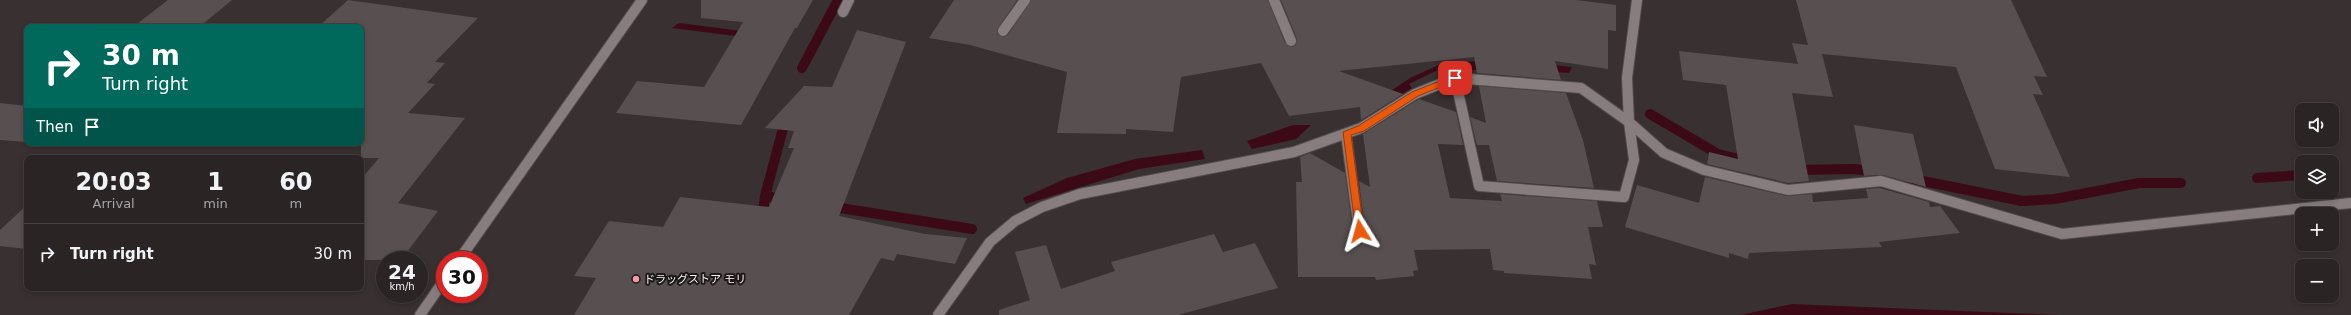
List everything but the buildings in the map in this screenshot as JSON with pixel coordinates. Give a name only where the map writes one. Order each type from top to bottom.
[{"type":"street","points":[[465,251],[642,0]]},
{"type":"street","points":[[843,12],[849,0]]},
{"type":"street","points":[[1003,31],[1025,0]]},
{"type":"street","points":[[1274,0],[1291,41]]},
{"type":"street","points":[[1455,78],[1479,186],[1624,197],[1634,160],[1628,122],[1627,78],[1637,0]]},
{"type":"street","points":[[938,315],[990,242],[1015,221],[1042,207],[1080,194],[1294,152],[1361,128],[1415,94],[1455,78],[1581,88],[1628,122],[1664,153],[1704,170],[1788,190],[1881,181],[2062,234],[2351,203]]},
{"type":"street","points":[[1346,134],[1360,231]]},
{"type":"street","points":[[420,315],[436,292]]},
{"type":"shaded area","points":[[679,23],[791,37],[784,42],[672,28]]},
{"type":"shaded area","points":[[1498,60],[1572,67],[1569,73],[1499,68],[1450,72],[1442,68],[1409,84],[1412,88],[1383,105],[1373,103],[1410,78],[1443,63]]},
{"type":"shaded area","points":[[1293,125],[1311,125],[1296,139],[1252,149],[1247,141]]},
{"type":"shaded area","points":[[1202,150],[1205,159],[1139,169],[1026,204],[1023,198],[1067,178],[1135,159]]},
{"type":"shaded area","points":[[1792,304],[2059,315],[1741,315]]},
{"type":"waterway","points":[[802,68],[838,0]]},
{"type":"waterway","points":[[1650,114],[1718,154],[1743,160]]},
{"type":"waterway","points":[[765,196],[786,117]]},
{"type":"waterway","points":[[1794,170],[1855,169],[1875,172]]},
{"type":"waterway","points":[[2257,178],[2295,175]]},
{"type":"waterway","points":[[1913,179],[2022,201],[2055,199],[2139,183],[2181,183]]},
{"type":"waterway","points":[[762,220],[765,196]]},
{"type":"waterway","points":[[765,196],[787,200]]},
{"type":"waterway","points":[[828,206],[972,229]]},
{"type":"place","name":"ドラッグストア モリ","points":[[636,279]]},
{"type":"route","points":[[1360,231],[1346,134],[1361,128],[1415,94],[1455,78]]}]
